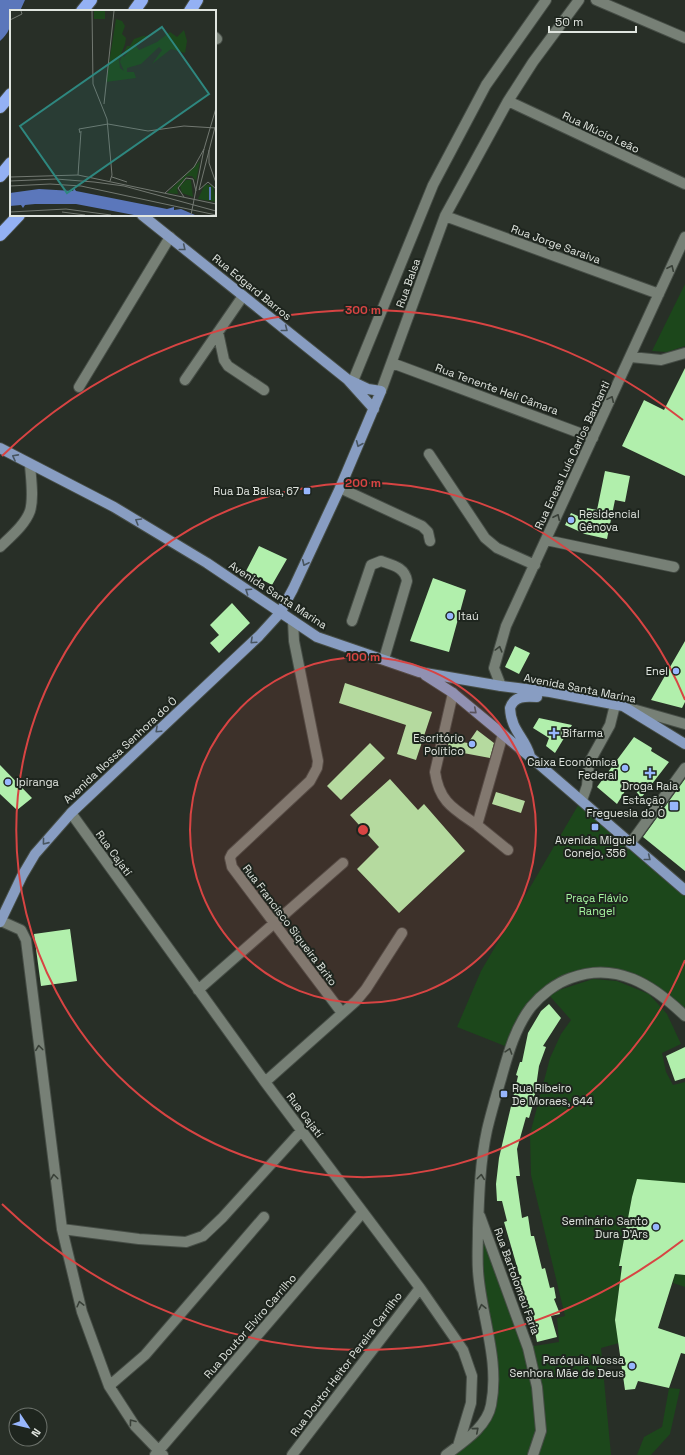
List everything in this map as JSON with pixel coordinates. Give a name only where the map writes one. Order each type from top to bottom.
[{"type":"highway","points":[[83,10],[90,0]]},
{"type":"highway","points":[[135,10],[142,0]]},
{"type":"highway","points":[[0,107],[10,95]]},
{"type":"highway","points":[[0,173],[10,164]]},
{"type":"highway","points":[[0,176],[10,164]]},
{"type":"highway","points":[[1,233],[18,216]]},
{"type":"main road","name":"Rua Edgard Barros","points":[[143,216],[350,380],[368,389],[381,391]]},
{"type":"main road","name":"Rua Edgard Barros","points":[[350,380],[374,409]]},
{"type":"main road","name":"Rua Balsa","points":[[280,613],[340,488],[381,391]]},
{"type":"main road","name":"Avenida Santa Marina","points":[[0,448],[30,465],[114,507],[207,563],[317,637],[419,672],[501,686],[550,692],[619,706]]},
{"type":"main road","name":"Avenida Nossa Senhora do Ó","points":[[0,921],[22,876],[35,854],[71,813],[259,636],[280,613]]},
{"type":"main road","points":[[419,672],[453,693],[582,800],[630,844],[685,890]]},
{"type":"main road","points":[[530,757],[527,746],[518,736],[512,721],[510,708],[512,703],[517,698],[527,696],[542,697],[550,692]]},
{"type":"main road","points":[[619,706],[685,744]]},
{"type":"street","name":"Rua Balsa","points":[[350,380],[433,185],[486,85],[546,0]]},
{"type":"street","name":"Rua Balsa","points":[[381,391],[445,216],[508,101],[538,56],[579,0]]},
{"type":"street","points":[[596,0],[685,38]]},
{"type":"street","name":"Rua Múcio Leão","points":[[508,101],[685,184]]},
{"type":"street","name":"Rua Jorge Saraiva","points":[[445,216],[659,294]]},
{"type":"street","points":[[79,387],[170,237]]},
{"type":"street","name":"Rua Eneas Luís Carlos Barbanti","points":[[501,686],[494,668],[498,649],[506,626],[685,237]]},
{"type":"street","points":[[185,380],[243,296]]},
{"type":"street","points":[[218,332],[224,360],[228,366],[264,390]]},
{"type":"street","points":[[631,357],[661,360],[685,353]]},
{"type":"street","name":"Rua Tenente Heli Câmara","points":[[392,363],[593,438]]},
{"type":"street","points":[[429,454],[485,538],[497,548],[535,565]]},
{"type":"street","points":[[0,547],[24,522],[30,512],[32,504],[30,465]]},
{"type":"street","points":[[340,488],[422,526],[428,532],[430,541]]},
{"type":"street","points":[[546,540],[674,567]]},
{"type":"street","points":[[352,621],[371,565],[381,561],[403,570],[407,581],[384,659]]},
{"type":"street","name":"Rua Francisco Siqueira Brito","points":[[293,621],[294,641],[318,761],[317,768],[310,781],[232,854],[230,858],[232,867],[342,1014]]},
{"type":"street","points":[[453,693],[434,772],[436,784],[441,795],[449,806],[477,825],[508,850]]},
{"type":"street","points":[[582,800],[587,786],[588,763],[619,706]]},
{"type":"street","name":"Avenida Santa Marina","points":[[619,706],[685,724]]},
{"type":"street","points":[[477,825],[503,734]]},
{"type":"street","points":[[630,844],[685,768]]},
{"type":"street","name":"Rua Cajatí","points":[[71,813],[265,1082],[364,1212],[464,1350],[472,1376],[471,1403],[458,1446]]},
{"type":"street","points":[[198,990],[343,863]]},
{"type":"street","points":[[0,921],[21,930],[26,940],[62,1229],[82,1312],[109,1386],[135,1426],[159,1454]]},
{"type":"street","points":[[265,1082],[342,1014],[366,989],[402,933]]},
{"type":"street","points":[[446,1455],[487,1419],[493,1396],[494,1375],[478,1283],[479,1190],[486,1131],[510,1048],[519,1027],[531,1007],[549,989],[566,979],[584,973],[604,971],[623,975],[644,984],[667,999],[685,1016]]},
{"type":"street","points":[[62,1229],[139,1239],[186,1242],[203,1236],[223,1217],[302,1130]]},
{"type":"street","name":"Rua Bartolomeu Faria","points":[[478,1210],[528,1348],[537,1387],[541,1431],[533,1455]]},
{"type":"street","name":"Rua Doutor Elviro Carrilho","points":[[159,1454],[364,1212]]},
{"type":"street","points":[[109,1386],[145,1355],[264,1217]]},
{"type":"street","name":"Rua Doutor Heitor Pereira Carrilho","points":[[292,1455],[420,1288]]},
{"type":"green space","points":[[685,284],[685,346],[667,352],[652,351]]},
{"type":"green space","name":"Praça Flávio Rangel","points":[[580,802],[685,891],[685,1016],[644,984],[584,973],[550,993],[593,979],[617,981],[649,994],[667,1014],[681,1044],[662,1053],[666,1072],[673,1085],[685,1082],[685,1183],[634,1191],[632,1197],[619,1266],[621,1274],[615,1320],[619,1343],[601,1348],[611,1455],[446,1455],[481,1426],[493,1396],[480,1297],[478,1210],[528,1347],[559,1342],[557,1318],[565,1316],[531,1175],[530,1134],[550,1058],[561,1034],[571,1020],[548,994],[531,1007],[510,1048],[457,1027],[481,971]]},
{"type":"green space","points":[[675,1274],[685,1275],[685,1287],[673,1283]]},
{"type":"green space","points":[[669,1388],[680,1389],[670,1434],[651,1455],[637,1455],[644,1437],[662,1427]]},
{"type":"water","points":[[0,0],[25,0],[20,10],[10,10],[10,28],[0,41]]},
{"type":"building","points":[[685,368],[685,476],[622,446],[644,400],[664,410]]},
{"type":"building","points":[[605,471],[630,476],[625,502],[615,500],[607,539],[585,534],[565,525],[571,513],[585,519],[587,508],[597,510]]},
{"type":"building","points":[[259,546],[287,559],[272,585],[246,571]]},
{"type":"building","points":[[433,578],[466,590],[449,652],[410,641]]},
{"type":"building","points":[[232,603],[250,623],[219,653],[210,643],[219,635],[210,625]]},
{"type":"building","name":"Enel","points":[[685,641],[685,702],[682,708],[651,700]]},
{"type":"building","points":[[515,646],[530,653],[519,674],[505,667]]},
{"type":"building","points":[[345,683],[432,712],[416,760],[397,754],[406,725],[339,703]]},
{"type":"building","name":"Bifarma","points":[[539,718],[572,725],[555,753],[546,746],[549,738],[533,728]]},
{"type":"building","name":"Escritório Político","points":[[477,730],[494,743],[490,758],[447,750],[449,740],[468,743]]},
{"type":"building","name":"Caixa Econômica Federal","points":[[634,737],[652,748],[651,751],[669,762],[641,798],[630,783],[617,804],[597,787]]},
{"type":"building","points":[[370,743],[385,758],[341,800],[327,786]]},
{"type":"building","name":"Ipiranga","points":[[0,765],[32,798],[17,810],[0,794]]},
{"type":"building","points":[[390,779],[418,810],[424,804],[465,851],[399,913],[357,869],[379,847],[350,815]]},
{"type":"building","name":"Estação Freguesia do Ó","points":[[685,779],[685,871],[643,837]]},
{"type":"building","points":[[496,792],[525,801],[521,813],[492,804]]},
{"type":"building","points":[[70,929],[77,981],[41,986],[34,934]]},
{"type":"building","points":[[549,1004],[561,1018],[543,1046],[546,1047],[539,1066],[534,1101],[529,1118],[526,1117],[517,1149],[520,1176],[516,1176],[522,1218],[528,1216],[531,1236],[534,1236],[542,1269],[545,1268],[550,1288],[554,1287],[556,1298],[554,1299],[560,1314],[551,1316],[557,1337],[537,1342],[532,1317],[529,1308],[527,1309],[522,1295],[524,1294],[518,1278],[520,1277],[504,1222],[507,1221],[502,1201],[497,1201],[496,1184],[499,1158],[518,1076],[516,1075],[520,1062],[522,1062],[528,1033],[541,1011]]},
{"type":"building","points":[[685,1047],[685,1078],[675,1081],[666,1056]]},
{"type":"building","points":[[637,1179],[685,1183],[685,1275],[675,1274],[658,1328],[685,1337],[685,1354],[681,1353],[669,1388],[638,1381],[635,1389],[625,1390],[615,1320],[622,1266],[619,1266],[632,1197]]},
{"type":"place","name":"Rua Da Balsa, 67","points":[[307,491]]},
{"type":"place","name":"Residencial Gênova","points":[[571,520]]},
{"type":"place","name":"Itaú","points":[[450,616]]},
{"type":"place","name":"Enel","points":[[676,671]]},
{"type":"place","name":"Bifarma","points":[[554,733]]},
{"type":"place","name":"Escritório Político","points":[[472,744]]},
{"type":"place","name":"Caixa Econômica Federal","points":[[625,768]]},
{"type":"place","name":"Droga Raia","points":[[650,773]]},
{"type":"place","name":"Ipiranga","points":[[8,782]]},
{"type":"place","name":"Estação Freguesia do Ó","points":[[674,806]]},
{"type":"place","name":"Avenida Miguel Conejo, 356","points":[[595,827]]},
{"type":"place","name":"Rua Ribeiro De Moraes, 644","points":[[504,1094]]},
{"type":"place","name":"Seminário Santo Dura D'Ars","points":[[656,1227]]},
{"type":"place","name":"Paróquia Nossa Senhora Mãe de Deus","points":[[632,1366]]}]
